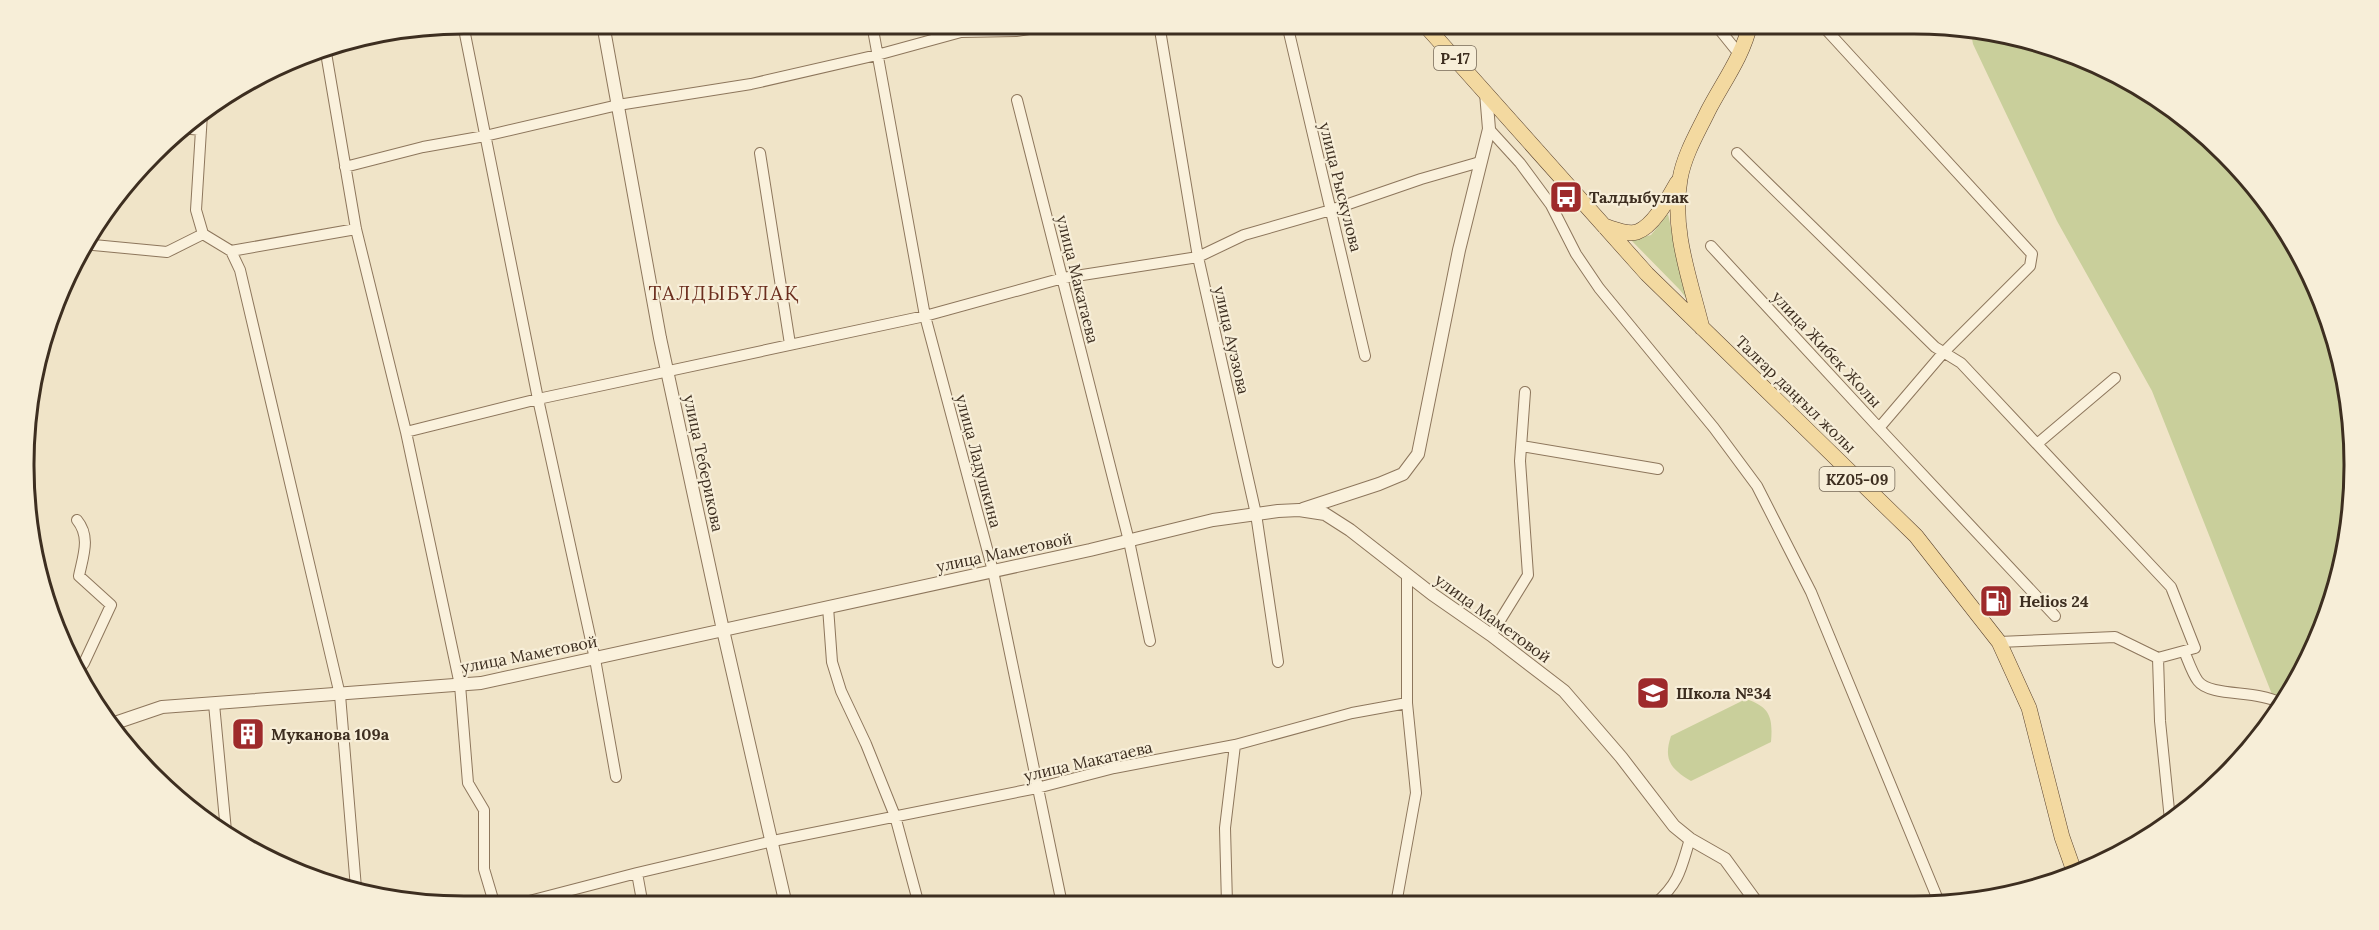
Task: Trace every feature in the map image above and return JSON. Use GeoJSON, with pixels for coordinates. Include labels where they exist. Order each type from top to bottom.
{"type":"FeatureCollection","features":[{"type":"Feature","properties":{"kind":"main road","name":"Талғар даңғыл жолы"},"geometry":{"type":"LineString","coordinates":[[1433,34],[1647,274],[1916,536],[1999,642],[2029,708],[2062,837],[2072,866]]}},
{"type":"Feature","properties":{"kind":"main road"},"geometry":{"type":"LineString","coordinates":[[1604,226],[1623,232],[1638,232],[1654,218],[1680,177],[1708,111],[1740,55],[1747,34]]}},
{"type":"Feature","properties":{"kind":"main road"},"geometry":{"type":"LineString","coordinates":[[1680,177],[1677,210],[1680,241],[1702,328]]}},
{"type":"Feature","properties":{"kind":"street"},"geometry":{"type":"LineString","coordinates":[[465,34],[538,399],[595,659],[616,777]]}},
{"type":"Feature","properties":{"kind":"street","name":"улица Теберикова"},"geometry":{"type":"LineString","coordinates":[[605,34],[667,370],[723,630],[784,896]]}},
{"type":"Feature","properties":{"kind":"street","name":"улица Ладушкина"},"geometry":{"type":"LineString","coordinates":[[874,34],[925,316],[993,571],[1036,788],[1060,896]]}},
{"type":"Feature","properties":{"kind":"street"},"geometry":{"type":"LineString","coordinates":[[345,167],[423,147],[484,136],[618,105],[751,84],[877,56],[957,34]]}},
{"type":"Feature","properties":{"kind":"street","name":"улица Ауэзова"},"geometry":{"type":"LineString","coordinates":[[1161,34],[1198,257],[1256,514],[1278,662]]}},
{"type":"Feature","properties":{"kind":"street","name":"улица Рыскулова"},"geometry":{"type":"LineString","coordinates":[[1289,34],[1365,356]]}},
{"type":"Feature","properties":{"kind":"street"},"geometry":{"type":"LineString","coordinates":[[1723,34],[1740,55]]}},
{"type":"Feature","properties":{"kind":"street","name":"улица Жибек Жолы"},"geometry":{"type":"LineString","coordinates":[[1711,246],[1879,428],[1942,353],[2030,266],[2032,254],[1830,34]]}},
{"type":"Feature","properties":{"kind":"street"},"geometry":{"type":"LineString","coordinates":[[327,57],[356,229],[405,432],[460,685],[468,783],[484,810],[484,869],[492,896]]}},
{"type":"Feature","properties":{"kind":"street"},"geometry":{"type":"LineString","coordinates":[[1299,510],[1403,474],[1418,454],[1459,250],[1488,129],[1486,93]]}},
{"type":"Feature","properties":{"kind":"street","name":"улица Макатаева"},"geometry":{"type":"LineString","coordinates":[[1017,100],[1129,541],[1150,641]]}},
{"type":"Feature","properties":{"kind":"street"},"geometry":{"type":"LineString","coordinates":[[201,124],[196,210],[202,234],[231,251],[240,270],[340,695],[355,881]]}},
{"type":"Feature","properties":{"kind":"street"},"geometry":{"type":"LineString","coordinates":[[195,129],[201,130]]}},
{"type":"Feature","properties":{"kind":"street"},"geometry":{"type":"LineString","coordinates":[[1488,129],[1520,163],[1551,205],[1576,254],[1599,288],[1714,428],[1757,486],[1811,592],[1937,895]]}},
{"type":"Feature","properties":{"kind":"street"},"geometry":{"type":"LineString","coordinates":[[760,153],[790,344]]}},
{"type":"Feature","properties":{"kind":"street"},"geometry":{"type":"LineString","coordinates":[[1737,153],[1942,353],[1961,363],[2171,587],[2195,648],[2158,658],[2115,637],[1999,642]]}},
{"type":"Feature","properties":{"kind":"street"},"geometry":{"type":"LineString","coordinates":[[405,432],[667,370],[925,316],[1063,278],[1198,257],[1244,235],[1331,210],[1421,179],[1480,162]]}},
{"type":"Feature","properties":{"kind":"street"},"geometry":{"type":"LineString","coordinates":[[231,251],[356,229]]}},
{"type":"Feature","properties":{"kind":"street"},"geometry":{"type":"LineString","coordinates":[[95,245],[166,252],[202,234]]}},
{"type":"Feature","properties":{"kind":"street"},"geometry":{"type":"LineString","coordinates":[[2037,444],[2115,378]]}},
{"type":"Feature","properties":{"kind":"street"},"geometry":{"type":"LineString","coordinates":[[1491,635],[1528,575],[1522,504],[1525,392]]}},
{"type":"Feature","properties":{"kind":"street"},"geometry":{"type":"LineString","coordinates":[[1879,428],[2055,616]]}},
{"type":"Feature","properties":{"kind":"street"},"geometry":{"type":"LineString","coordinates":[[1522,447],[1658,469]]}},
{"type":"Feature","properties":{"kind":"street","name":"улица Маметовой"},"geometry":{"type":"LineString","coordinates":[[119,722],[162,707],[481,683],[1129,541],[1214,520],[1299,510],[1325,514],[1350,530],[1564,691],[1621,757],[1674,826],[1690,839],[1725,859],[1752,896]]}},
{"type":"Feature","properties":{"kind":"street"},"geometry":{"type":"LineString","coordinates":[[77,520],[84,529],[86,545],[79,576],[111,604],[84,664]]}},
{"type":"Feature","properties":{"kind":"street"},"geometry":{"type":"LineString","coordinates":[[1397,896],[1416,793],[1407,702],[1407,574]]}},
{"type":"Feature","properties":{"kind":"street"},"geometry":{"type":"LineString","coordinates":[[828,607],[832,662],[841,691],[866,744],[895,816],[917,896]]}},
{"type":"Feature","properties":{"kind":"street"},"geometry":{"type":"LineString","coordinates":[[2184,651],[2198,682],[2214,691],[2267,696],[2274,700]]}},
{"type":"Feature","properties":{"kind":"street"},"geometry":{"type":"LineString","coordinates":[[2158,658],[2160,721],[2169,812]]}},
{"type":"Feature","properties":{"kind":"street","name":"улица Макатаева"},"geometry":{"type":"LineString","coordinates":[[548,896],[773,841],[1036,788],[1114,768],[1235,745],[1352,713],[1407,702]]}},
{"type":"Feature","properties":{"kind":"street"},"geometry":{"type":"LineString","coordinates":[[214,704],[225,822]]}},
{"type":"Feature","properties":{"kind":"street"},"geometry":{"type":"LineString","coordinates":[[1227,896],[1225,828],[1235,745]]}},
{"type":"Feature","properties":{"kind":"street"},"geometry":{"type":"LineString","coordinates":[[1664,896],[1679,877],[1690,839]]}},
{"type":"Feature","properties":{"kind":"street"},"geometry":{"type":"LineString","coordinates":[[637,873],[641,896]]}},
{"type":"Feature","properties":{"kind":"green space"},"geometry":{"type":"Polygon","coordinates":[[[1972,38],[1998,43],[2052,57],[2079,67],[2129,92],[2176,123],[2198,141],[2238,181],[2256,203],[2287,250],[2312,300],[2330,354],[2341,409],[2344,437],[2344,493],[2336,549],[2322,603],[2300,655],[2274,700],[2152,391],[2057,221],[1972,38]]]}},
{"type":"Feature","properties":{"kind":"green space"},"geometry":{"type":"Polygon","coordinates":[[[1668,214],[1683,285],[1692,306],[1680,290],[1631,240],[1651,235],[1668,214]]]}},
{"type":"Feature","properties":{"kind":"green space"},"geometry":{"type":"Polygon","coordinates":[[[1746,699],[1760,706],[1768,714],[1771,742],[1691,781],[1678,772],[1670,763],[1669,758],[1671,736],[1746,699]]]}},
{"type":"Feature","properties":{"kind":"place","name":"Талдыбулак"},"geometry":{"type":"Point","coordinates":[1566,197]}},
{"type":"Feature","properties":{"kind":"place","name":"Helios 24"},"geometry":{"type":"Point","coordinates":[1996,601]}},
{"type":"Feature","properties":{"kind":"place","name":"Школа №34"},"geometry":{"type":"Point","coordinates":[1653,693]}},
{"type":"Feature","properties":{"kind":"place","name":"Муканова 109а"},"geometry":{"type":"Point","coordinates":[248,734]}},
{"type":"Feature","properties":{"kind":"district","name":"ТАЛДЫБҰЛАҚ"},"geometry":{"type":"Point","coordinates":[724,292]}}]}
